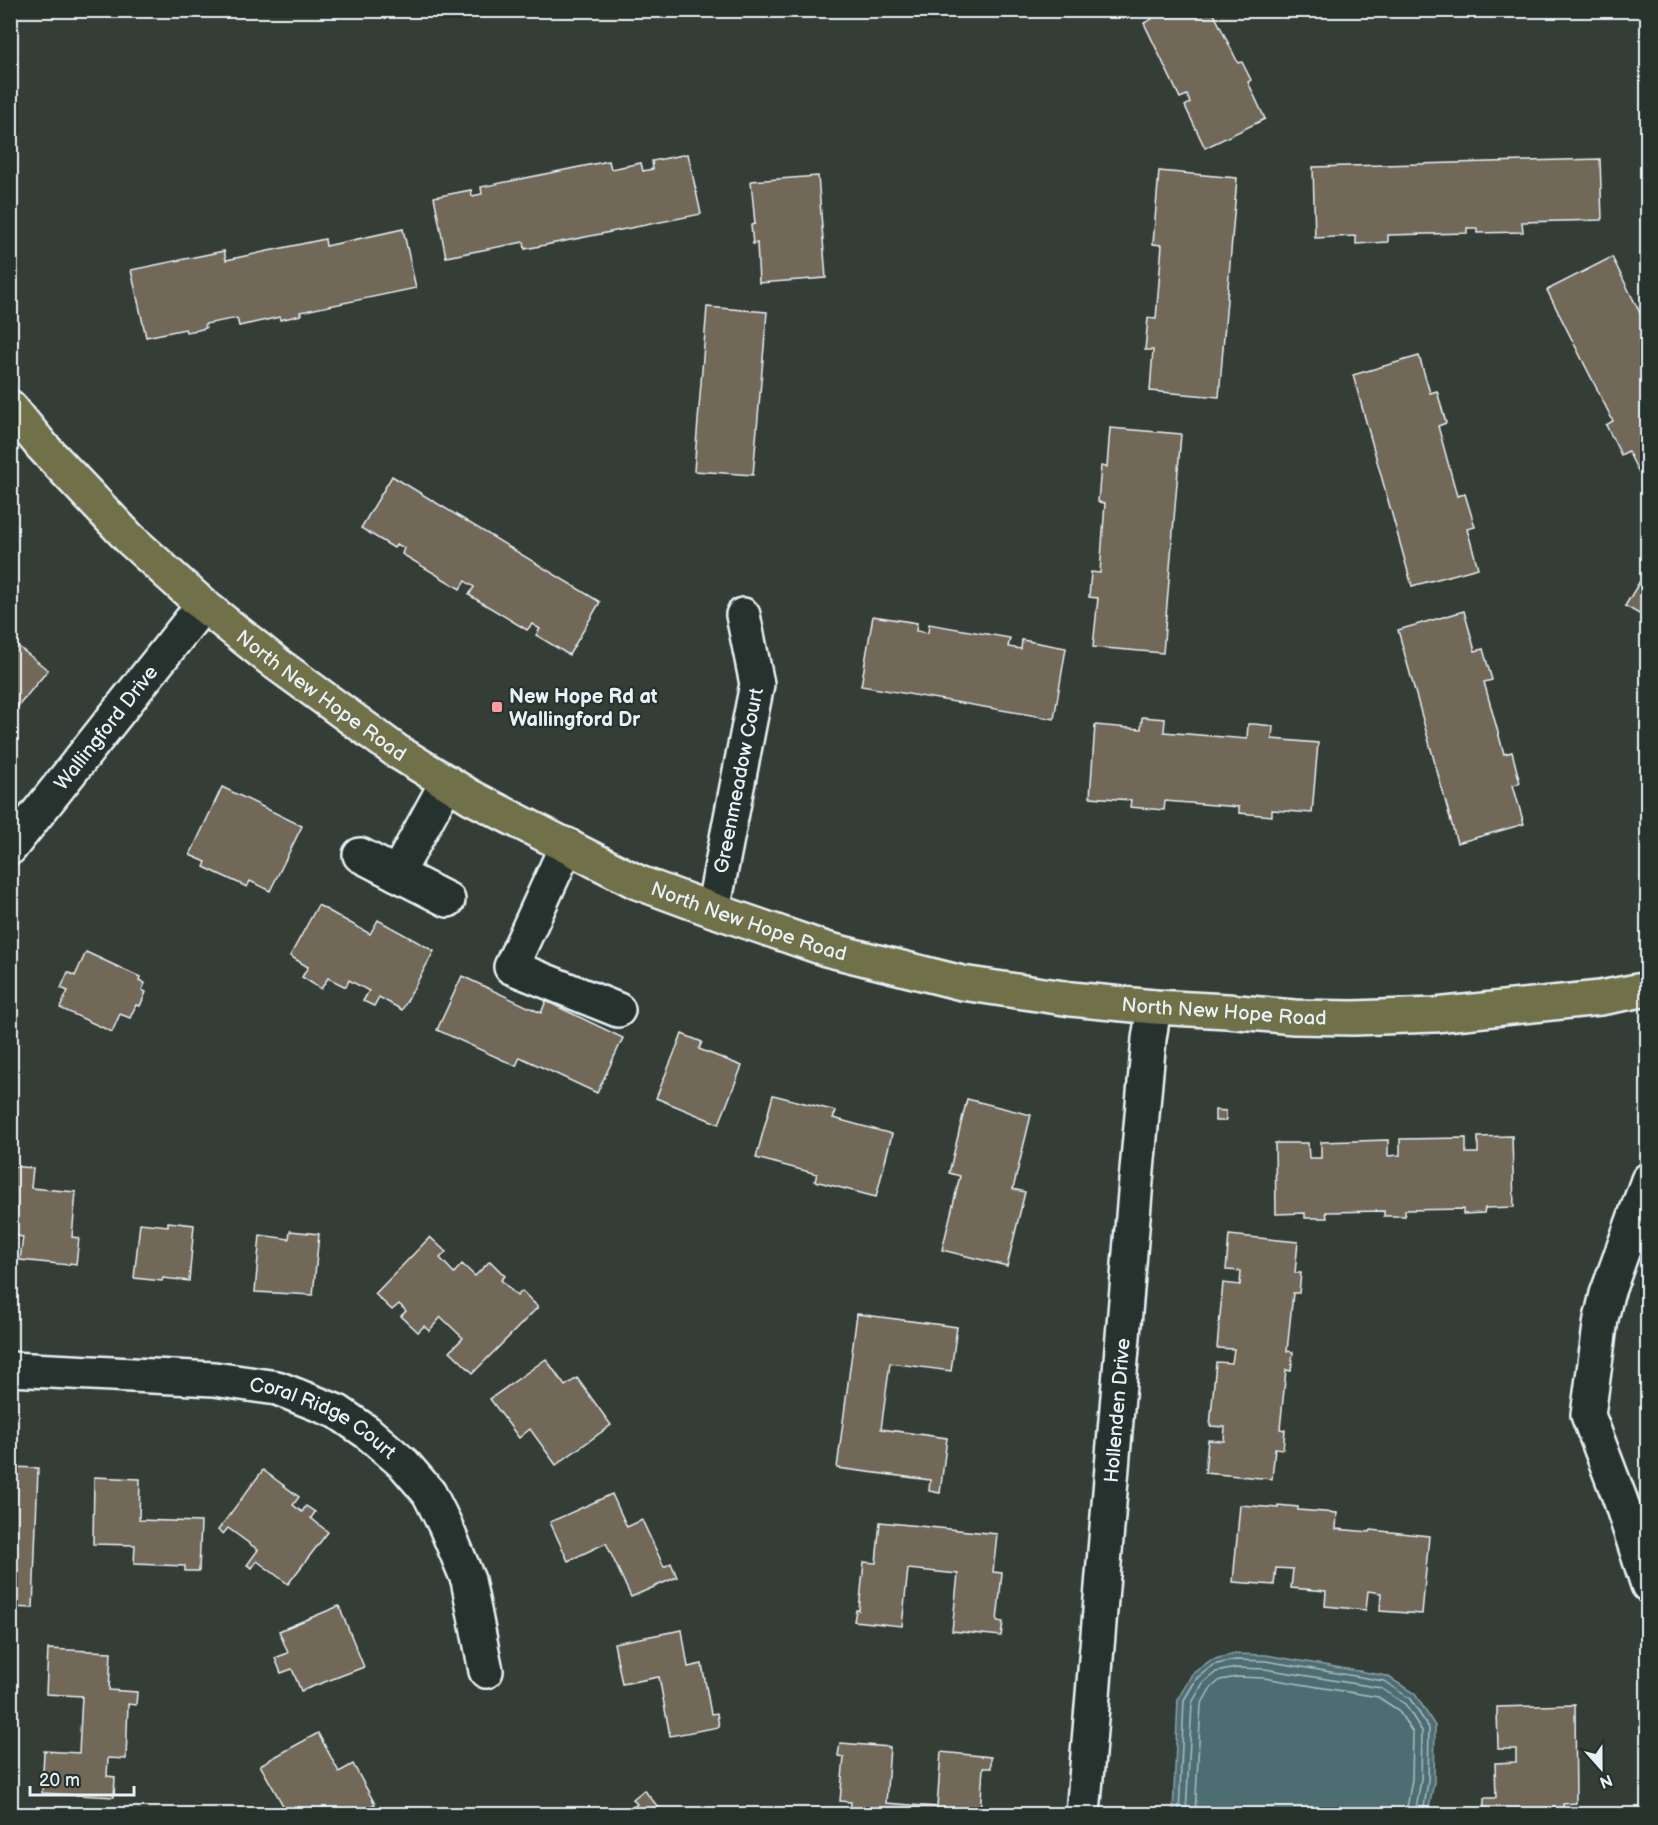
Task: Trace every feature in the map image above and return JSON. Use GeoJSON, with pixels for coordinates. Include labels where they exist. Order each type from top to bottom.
{"type":"FeatureCollection","features":[{"type":"Feature","properties":{"kind":"main road","name":"North New Hope Road"},"geometry":{"type":"LineString","coordinates":[[10,407],[42,446],[130,539],[202,605],[345,715],[398,752],[471,797],[637,882],[713,910],[826,949],[962,983],[1071,999],[1154,1007],[1294,1017],[1435,1016],[1600,998],[1647,989]]}},
{"type":"Feature","properties":{"kind":"street","name":"Wallingford Drive"},"geometry":{"type":"LineString","coordinates":[[10,848],[202,605]]}},
{"type":"Feature","properties":{"kind":"street","name":"Greenmeadow Court"},"geometry":{"type":"LineString","coordinates":[[713,910],[757,684],[743,615]]}},
{"type":"Feature","properties":{"kind":"street"},"geometry":{"type":"LineString","coordinates":[[397,874],[447,782]]}},
{"type":"Feature","properties":{"kind":"street"},"geometry":{"type":"LineString","coordinates":[[567,845],[511,967],[618,1011]]}},
{"type":"Feature","properties":{"kind":"street"},"geometry":{"type":"LineString","coordinates":[[360,855],[448,900]]}},
{"type":"Feature","properties":{"kind":"street","name":"Hollenden Drive"},"geometry":{"type":"LineString","coordinates":[[1083,1815],[1135,1193],[1154,1007]]}},
{"type":"Feature","properties":{"kind":"street"},"geometry":{"type":"LineString","coordinates":[[1647,1180],[1607,1294],[1601,1318],[1588,1415],[1620,1499],[1647,1585]]}},
{"type":"Feature","properties":{"kind":"street","name":"Coral Ridge Court"},"geometry":{"type":"LineString","coordinates":[[10,1369],[214,1379],[277,1388],[338,1412],[367,1432],[404,1464],[429,1493],[468,1580],[486,1671]]}},
{"type":"Feature","properties":{"kind":"shaded area"},"geometry":{"type":"Polygon","coordinates":[[[1636,11],[1647,11],[1647,35],[1636,11]]]}},
{"type":"Feature","properties":{"kind":"water"},"geometry":{"type":"Polygon","coordinates":[[[1234,1654],[1266,1655],[1387,1676],[1415,1694],[1435,1726],[1434,1782],[1428,1814],[1173,1814],[1178,1699],[1192,1674],[1211,1660],[1234,1654]]]}},
{"type":"Feature","properties":{"kind":"building"},"geometry":{"type":"Polygon","coordinates":[[[1148,10],[1212,10],[1238,63],[1242,62],[1251,80],[1248,82],[1265,119],[1205,148],[1185,106],[1190,103],[1187,95],[1180,98],[1144,23],[1152,19],[1148,10]]]}},
{"type":"Feature","properties":{"kind":"building"},"geometry":{"type":"Polygon","coordinates":[[[688,154],[701,214],[525,249],[524,242],[446,257],[434,197],[471,190],[472,196],[482,194],[481,187],[609,161],[611,169],[641,163],[643,171],[653,169],[652,161],[688,154]]]}},
{"type":"Feature","properties":{"kind":"building"},"geometry":{"type":"Polygon","coordinates":[[[1600,159],[1602,220],[1522,222],[1523,232],[1477,233],[1477,228],[1467,228],[1467,233],[1388,235],[1388,242],[1356,244],[1356,236],[1315,238],[1313,167],[1600,159]]]}},
{"type":"Feature","properties":{"kind":"building"},"geometry":{"type":"Polygon","coordinates":[[[1159,171],[1237,178],[1219,397],[1150,391],[1153,350],[1145,350],[1148,318],[1156,319],[1162,245],[1153,244],[1159,171]]]}},
{"type":"Feature","properties":{"kind":"building"},"geometry":{"type":"Polygon","coordinates":[[[818,176],[826,278],[759,283],[757,243],[753,244],[751,225],[755,224],[751,181],[818,176]]]}},
{"type":"Feature","properties":{"kind":"building"},"geometry":{"type":"Polygon","coordinates":[[[403,229],[416,288],[300,312],[301,315],[280,320],[280,317],[239,326],[237,318],[205,324],[206,328],[198,330],[186,332],[185,329],[146,337],[131,270],[224,251],[226,260],[325,239],[326,246],[403,229]]]}},
{"type":"Feature","properties":{"kind":"building"},"geometry":{"type":"Polygon","coordinates":[[[1612,257],[1648,329],[1648,486],[1646,487],[1628,451],[1621,455],[1606,425],[1613,421],[1547,290],[1612,257]]]}},
{"type":"Feature","properties":{"kind":"building"},"geometry":{"type":"Polygon","coordinates":[[[707,307],[767,312],[753,475],[694,471],[707,307]]]}},
{"type":"Feature","properties":{"kind":"building"},"geometry":{"type":"Polygon","coordinates":[[[1419,356],[1430,393],[1437,391],[1446,423],[1438,426],[1457,496],[1465,494],[1475,527],[1467,529],[1478,568],[1412,586],[1353,375],[1419,356]]]}},
{"type":"Feature","properties":{"kind":"building"},"geometry":{"type":"Polygon","coordinates":[[[1110,428],[1181,434],[1163,653],[1093,647],[1098,598],[1089,597],[1091,572],[1100,573],[1105,503],[1098,502],[1101,466],[1107,467],[1110,428]]]}},
{"type":"Feature","properties":{"kind":"building"},"geometry":{"type":"Polygon","coordinates":[[[392,476],[600,602],[569,655],[536,635],[540,629],[532,624],[527,630],[469,595],[474,587],[465,581],[460,589],[402,554],[404,548],[397,544],[394,548],[361,528],[392,476]]]}},
{"type":"Feature","properties":{"kind":"building"},"geometry":{"type":"Polygon","coordinates":[[[1643,576],[1648,579],[1648,619],[1625,606],[1643,576]]]}},
{"type":"Feature","properties":{"kind":"building"},"geometry":{"type":"Polygon","coordinates":[[[1464,611],[1475,651],[1483,649],[1492,680],[1484,682],[1504,754],[1512,752],[1520,783],[1513,785],[1524,824],[1457,843],[1398,630],[1464,611]]]}},
{"type":"Feature","properties":{"kind":"building"},"geometry":{"type":"Polygon","coordinates":[[[873,616],[917,623],[916,631],[928,633],[929,624],[1010,638],[1008,647],[1021,649],[1022,640],[1066,648],[1054,719],[861,686],[873,616]]]}},
{"type":"Feature","properties":{"kind":"building"},"geometry":{"type":"Polygon","coordinates":[[[10,640],[48,670],[10,716],[10,640]]]}},
{"type":"Feature","properties":{"kind":"building"},"geometry":{"type":"Polygon","coordinates":[[[1142,717],[1165,719],[1164,732],[1247,739],[1248,724],[1254,724],[1273,726],[1272,739],[1318,743],[1312,813],[1272,810],[1272,816],[1239,813],[1239,807],[1165,801],[1164,810],[1130,807],[1131,800],[1090,797],[1095,725],[1141,729],[1142,717]]]}},
{"type":"Feature","properties":{"kind":"building"},"geometry":{"type":"Polygon","coordinates":[[[222,787],[302,826],[270,891],[250,881],[247,887],[204,867],[206,862],[190,855],[222,787]]]}},
{"type":"Feature","properties":{"kind":"building"},"geometry":{"type":"Polygon","coordinates":[[[318,905],[370,934],[378,920],[434,951],[402,1010],[379,997],[374,1006],[363,1001],[369,991],[349,980],[346,987],[328,978],[321,989],[302,977],[308,967],[290,956],[318,905]]]}},
{"type":"Feature","properties":{"kind":"building"},"geometry":{"type":"Polygon","coordinates":[[[86,952],[140,977],[139,980],[145,983],[142,990],[146,992],[140,1006],[136,1005],[130,1018],[120,1014],[112,1032],[60,1008],[68,991],[61,988],[68,972],[75,976],[86,952]]]}},
{"type":"Feature","properties":{"kind":"building"},"geometry":{"type":"Polygon","coordinates":[[[462,976],[541,1013],[546,1001],[623,1038],[597,1093],[520,1057],[516,1066],[437,1030],[462,976]]]}},
{"type":"Feature","properties":{"kind":"building"},"geometry":{"type":"Polygon","coordinates":[[[682,1034],[702,1042],[699,1049],[742,1066],[719,1124],[656,1098],[682,1034]]]}},
{"type":"Feature","properties":{"kind":"building"},"geometry":{"type":"Polygon","coordinates":[[[773,1095],[836,1111],[833,1118],[892,1134],[876,1197],[815,1181],[817,1174],[756,1158],[773,1095]]]}},
{"type":"Feature","properties":{"kind":"building"},"geometry":{"type":"Polygon","coordinates":[[[967,1099],[1031,1115],[1013,1189],[1025,1192],[1007,1266],[942,1250],[960,1176],[949,1173],[967,1099]]]}},
{"type":"Feature","properties":{"kind":"building"},"geometry":{"type":"Polygon","coordinates":[[[1215,1110],[1226,1111],[1226,1121],[1215,1121],[1215,1110]]]}},
{"type":"Feature","properties":{"kind":"building"},"geometry":{"type":"Polygon","coordinates":[[[1512,1136],[1514,1207],[1485,1208],[1484,1213],[1463,1214],[1463,1209],[1405,1210],[1405,1216],[1384,1216],[1384,1211],[1326,1212],[1327,1218],[1305,1218],[1305,1213],[1276,1214],[1275,1143],[1308,1143],[1309,1158],[1321,1158],[1321,1142],[1388,1140],[1388,1156],[1400,1155],[1400,1139],[1466,1138],[1466,1153],[1478,1153],[1478,1137],[1512,1136]]]}},
{"type":"Feature","properties":{"kind":"building"},"geometry":{"type":"Polygon","coordinates":[[[10,1166],[33,1168],[31,1188],[76,1192],[72,1237],[79,1238],[76,1264],[20,1260],[23,1237],[10,1235],[10,1166]]]}},
{"type":"Feature","properties":{"kind":"building"},"geometry":{"type":"Polygon","coordinates":[[[168,1222],[194,1225],[189,1281],[134,1278],[140,1223],[168,1226],[168,1222]]]}},
{"type":"Feature","properties":{"kind":"building"},"geometry":{"type":"Polygon","coordinates":[[[290,1231],[319,1234],[313,1295],[255,1292],[260,1235],[289,1239],[290,1231]]]}},
{"type":"Feature","properties":{"kind":"building"},"geometry":{"type":"Polygon","coordinates":[[[1229,1235],[1298,1242],[1295,1273],[1301,1273],[1299,1293],[1293,1293],[1287,1351],[1293,1352],[1291,1371],[1286,1370],[1280,1429],[1285,1430],[1283,1449],[1275,1448],[1272,1479],[1205,1473],[1208,1440],[1224,1441],[1225,1427],[1210,1426],[1216,1362],[1232,1363],[1234,1349],[1217,1348],[1223,1283],[1240,1285],[1241,1271],[1226,1270],[1229,1235]]]}},
{"type":"Feature","properties":{"kind":"building"},"geometry":{"type":"Polygon","coordinates":[[[430,1237],[446,1252],[440,1258],[454,1273],[462,1264],[475,1276],[490,1261],[505,1276],[501,1280],[517,1296],[522,1291],[538,1307],[473,1373],[450,1351],[463,1338],[441,1317],[429,1331],[424,1326],[418,1332],[401,1316],[406,1311],[399,1304],[392,1310],[375,1294],[430,1237]]]}},
{"type":"Feature","properties":{"kind":"building"},"geometry":{"type":"Polygon","coordinates":[[[857,1314],[957,1327],[951,1371],[890,1363],[881,1429],[947,1438],[940,1493],[929,1491],[930,1480],[837,1468],[857,1314]]]}},
{"type":"Feature","properties":{"kind":"building"},"geometry":{"type":"Polygon","coordinates":[[[546,1359],[565,1386],[577,1378],[611,1425],[556,1465],[530,1429],[519,1438],[490,1399],[546,1359]]]}},
{"type":"Feature","properties":{"kind":"building"},"geometry":{"type":"Polygon","coordinates":[[[10,1467],[38,1468],[33,1608],[10,1607],[10,1467]]]}},
{"type":"Feature","properties":{"kind":"building"},"geometry":{"type":"Polygon","coordinates":[[[263,1470],[299,1497],[293,1505],[302,1512],[306,1506],[315,1512],[311,1518],[328,1532],[288,1584],[257,1561],[252,1568],[247,1565],[258,1550],[228,1528],[223,1534],[218,1530],[263,1470]]]}},
{"type":"Feature","properties":{"kind":"building"},"geometry":{"type":"Polygon","coordinates":[[[94,1477],[140,1479],[139,1520],[201,1522],[199,1571],[185,1571],[185,1566],[134,1564],[135,1545],[93,1544],[94,1477]]]}},
{"type":"Feature","properties":{"kind":"building"},"geometry":{"type":"Polygon","coordinates":[[[612,1494],[627,1527],[642,1520],[664,1567],[671,1563],[677,1577],[631,1597],[606,1543],[568,1561],[550,1522],[612,1494]]]}},
{"type":"Feature","properties":{"kind":"building"},"geometry":{"type":"Polygon","coordinates":[[[1240,1505],[1278,1508],[1278,1505],[1298,1507],[1298,1510],[1337,1513],[1336,1529],[1429,1536],[1422,1614],[1380,1611],[1381,1593],[1368,1591],[1366,1610],[1325,1606],[1326,1591],[1291,1588],[1293,1569],[1276,1568],[1274,1585],[1233,1582],[1240,1505]]]}},
{"type":"Feature","properties":{"kind":"building"},"geometry":{"type":"Polygon","coordinates":[[[880,1522],[997,1534],[993,1572],[1002,1573],[997,1621],[1003,1622],[1001,1636],[952,1631],[958,1574],[908,1569],[902,1626],[854,1621],[856,1610],[859,1610],[864,1562],[876,1563],[880,1522]]]}},
{"type":"Feature","properties":{"kind":"building"},"geometry":{"type":"Polygon","coordinates":[[[339,1606],[364,1667],[301,1691],[292,1669],[281,1673],[275,1658],[288,1653],[279,1631],[339,1606]]]}},
{"type":"Feature","properties":{"kind":"building"},"geometry":{"type":"Polygon","coordinates":[[[682,1630],[688,1667],[702,1664],[711,1714],[717,1713],[719,1727],[670,1736],[659,1677],[622,1684],[614,1643],[682,1630]]]}},
{"type":"Feature","properties":{"kind":"building"},"geometry":{"type":"Polygon","coordinates":[[[48,1649],[111,1652],[109,1690],[137,1692],[136,1705],[128,1704],[126,1759],[108,1758],[107,1776],[115,1777],[114,1797],[42,1793],[44,1751],[79,1753],[82,1696],[46,1694],[48,1649]]]}},
{"type":"Feature","properties":{"kind":"building"},"geometry":{"type":"Polygon","coordinates":[[[1575,1705],[1576,1803],[1563,1804],[1563,1814],[1484,1814],[1484,1798],[1496,1798],[1495,1763],[1516,1762],[1516,1749],[1498,1749],[1497,1707],[1575,1705]]]}},
{"type":"Feature","properties":{"kind":"building"},"geometry":{"type":"Polygon","coordinates":[[[318,1733],[339,1772],[353,1764],[375,1804],[356,1814],[304,1814],[301,1809],[288,1814],[260,1765],[318,1733]]]}},
{"type":"Feature","properties":{"kind":"building"},"geometry":{"type":"Polygon","coordinates":[[[840,1743],[890,1747],[886,1803],[937,1807],[941,1752],[991,1757],[991,1768],[983,1768],[980,1814],[850,1814],[851,1802],[840,1801],[844,1757],[838,1756],[840,1743]]]}},
{"type":"Feature","properties":{"kind":"building"},"geometry":{"type":"Polygon","coordinates":[[[644,1790],[664,1814],[624,1814],[637,1804],[633,1799],[644,1790]]]}},
{"type":"Feature","properties":{"kind":"place","name":"New Hope Rd at Wallingford Dr"},"geometry":{"type":"Point","coordinates":[497,707]}}]}
